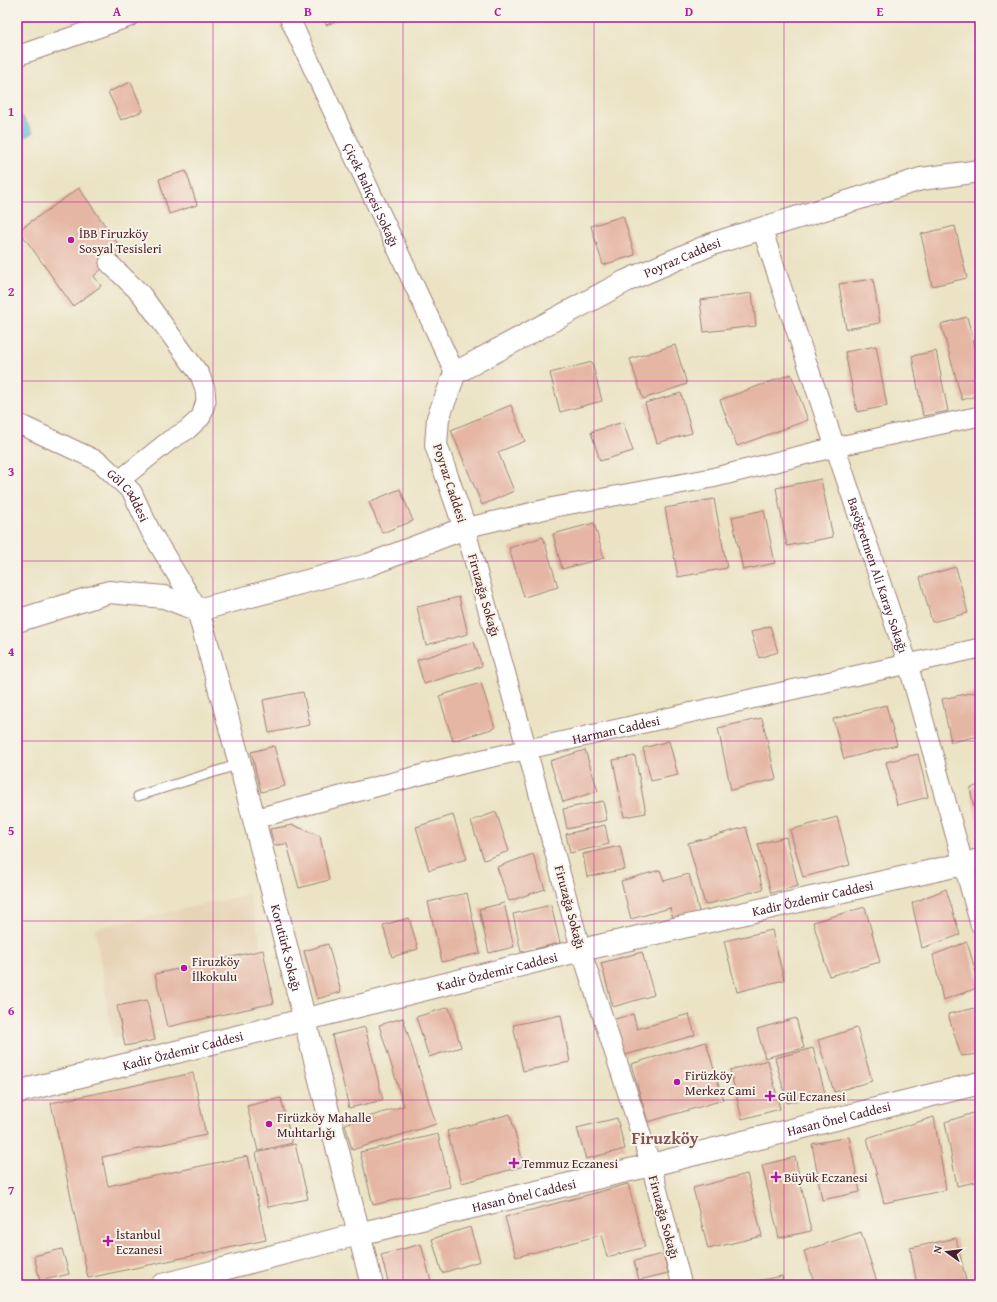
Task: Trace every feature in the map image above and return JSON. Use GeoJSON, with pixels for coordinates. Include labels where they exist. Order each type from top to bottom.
{"type":"FeatureCollection","features":[{"type":"Feature","properties":{"kind":"street"},"geometry":{"type":"LineString","coordinates":[[17,56],[129,17]]}},
{"type":"Feature","properties":{"kind":"street","name":"Çiçek Bahçesi Sokağı"},"geometry":{"type":"LineString","coordinates":[[289,17],[455,372]]}},
{"type":"Feature","properties":{"kind":"street","name":"Poyraz Caddesi"},"geometry":{"type":"LineString","coordinates":[[198,610],[368,566],[465,528],[436,445],[438,418],[455,372],[626,281],[712,244],[921,179],[980,171]]}},
{"type":"Feature","properties":{"kind":"street","name":"Başöğretmen Ali Karay Sokağı"},"geometry":{"type":"LineString","coordinates":[[762,229],[908,664],[972,862],[980,924]]}},
{"type":"Feature","properties":{"kind":"street"},"geometry":{"type":"LineString","coordinates":[[109,263],[141,294],[200,375],[205,389],[206,401],[201,417],[187,430],[170,440],[120,480]]}},
{"type":"Feature","properties":{"kind":"street"},"geometry":{"type":"LineString","coordinates":[[465,528],[555,507],[712,478],[835,447],[980,416]]}},
{"type":"Feature","properties":{"kind":"street","name":"Göl Caddesi"},"geometry":{"type":"LineString","coordinates":[[17,423],[100,462],[132,492],[151,532],[198,610]]}},
{"type":"Feature","properties":{"kind":"street","name":"Firuzağa Sokağı"},"geometry":{"type":"LineString","coordinates":[[465,528],[581,950],[651,1166],[682,1285]]}},
{"type":"Feature","properties":{"kind":"street"},"geometry":{"type":"LineString","coordinates":[[17,621],[109,592],[164,597],[198,610]]}},
{"type":"Feature","properties":{"kind":"street","name":"Korutürk Sokağı"},"geometry":{"type":"LineString","coordinates":[[198,610],[240,764],[372,1285]]}},
{"type":"Feature","properties":{"kind":"street","name":"Harman Caddesi"},"geometry":{"type":"LineString","coordinates":[[254,819],[462,764],[980,648]]}},
{"type":"Feature","properties":{"kind":"street","name":"Kadir Özdemir Caddesi"},"geometry":{"type":"LineString","coordinates":[[17,1092],[581,950],[972,862]]}},
{"type":"Feature","properties":{"kind":"street","name":"Hasan Önel Caddesi"},"geometry":{"type":"LineString","coordinates":[[162,1285],[358,1234],[651,1166],[980,1083]]}},
{"type":"Feature","properties":{"kind":"lane"},"geometry":{"type":"LineString","coordinates":[[138,796],[240,764]]}},
{"type":"Feature","properties":{"kind":"shaded area","name":"Firuzköy İlkokulu"},"geometry":{"type":"Polygon","coordinates":[[[249,894],[275,1007],[113,1039],[95,929],[249,894]]]}},
{"type":"Feature","properties":{"kind":"water"},"geometry":{"type":"Polygon","coordinates":[[[17,109],[33,132],[17,143],[17,109]]]}},
{"type":"Feature","properties":{"kind":"building"},"geometry":{"type":"Polygon","coordinates":[[[323,17],[347,17],[326,25],[323,17]]]}},
{"type":"Feature","properties":{"kind":"building"},"geometry":{"type":"Polygon","coordinates":[[[131,82],[143,111],[121,120],[108,92],[131,82]]]}},
{"type":"Feature","properties":{"kind":"building"},"geometry":{"type":"Polygon","coordinates":[[[186,171],[197,205],[169,214],[159,179],[186,171]]]}},
{"type":"Feature","properties":{"kind":"building","name":"İBB Firuzköy Sosyal Tesisleri"},"geometry":{"type":"Polygon","coordinates":[[[79,188],[122,250],[94,276],[101,286],[73,306],[19,230],[79,188]]]}},
{"type":"Feature","properties":{"kind":"building"},"geometry":{"type":"Polygon","coordinates":[[[623,216],[635,255],[603,265],[591,226],[623,216]]]}},
{"type":"Feature","properties":{"kind":"building"},"geometry":{"type":"Polygon","coordinates":[[[955,226],[967,278],[932,286],[921,234],[955,226]]]}},
{"type":"Feature","properties":{"kind":"building"},"geometry":{"type":"Polygon","coordinates":[[[873,279],[880,323],[846,329],[839,284],[873,279]]]}},
{"type":"Feature","properties":{"kind":"building"},"geometry":{"type":"Polygon","coordinates":[[[752,293],[756,326],[704,332],[700,300],[752,293]]]}},
{"type":"Feature","properties":{"kind":"building"},"geometry":{"type":"Polygon","coordinates":[[[967,317],[980,366],[980,395],[962,400],[941,324],[967,317]]]}},
{"type":"Feature","properties":{"kind":"building"},"geometry":{"type":"Polygon","coordinates":[[[675,345],[687,384],[643,399],[630,359],[675,345]]]}},
{"type":"Feature","properties":{"kind":"building"},"geometry":{"type":"Polygon","coordinates":[[[876,346],[887,406],[857,412],[845,352],[876,346]]]}},
{"type":"Feature","properties":{"kind":"building"},"geometry":{"type":"Polygon","coordinates":[[[936,351],[948,411],[923,416],[912,356],[936,351]]]}},
{"type":"Feature","properties":{"kind":"building"},"geometry":{"type":"Polygon","coordinates":[[[592,362],[602,401],[560,412],[550,373],[592,362]]]}},
{"type":"Feature","properties":{"kind":"building"},"geometry":{"type":"Polygon","coordinates":[[[791,374],[808,420],[737,446],[720,400],[791,374]]]}},
{"type":"Feature","properties":{"kind":"building"},"geometry":{"type":"Polygon","coordinates":[[[681,393],[692,433],[657,443],[645,403],[681,393]]]}},
{"type":"Feature","properties":{"kind":"building"},"geometry":{"type":"Polygon","coordinates":[[[511,405],[525,441],[498,452],[514,491],[482,505],[451,430],[511,405]]]}},
{"type":"Feature","properties":{"kind":"building"},"geometry":{"type":"Polygon","coordinates":[[[623,422],[633,451],[600,461],[591,432],[623,422]]]}},
{"type":"Feature","properties":{"kind":"building"},"geometry":{"type":"Polygon","coordinates":[[[821,479],[833,537],[787,546],[776,488],[821,479]]]}},
{"type":"Feature","properties":{"kind":"building"},"geometry":{"type":"Polygon","coordinates":[[[400,489],[413,521],[382,533],[369,502],[400,489]]]}},
{"type":"Feature","properties":{"kind":"building"},"geometry":{"type":"Polygon","coordinates":[[[714,499],[727,568],[678,577],[665,508],[714,499]]]}},
{"type":"Feature","properties":{"kind":"building"},"geometry":{"type":"Polygon","coordinates":[[[764,510],[775,563],[743,570],[732,517],[764,510]]]}},
{"type":"Feature","properties":{"kind":"building"},"geometry":{"type":"Polygon","coordinates":[[[594,523],[604,558],[562,569],[553,534],[594,523]]]}},
{"type":"Feature","properties":{"kind":"building"},"geometry":{"type":"Polygon","coordinates":[[[543,537],[558,587],[524,597],[509,548],[543,537]]]}},
{"type":"Feature","properties":{"kind":"building"},"geometry":{"type":"Polygon","coordinates":[[[956,567],[968,613],[932,622],[920,577],[956,567]]]}},
{"type":"Feature","properties":{"kind":"building"},"geometry":{"type":"Polygon","coordinates":[[[459,597],[468,634],[426,645],[417,607],[459,597]]]}},
{"type":"Feature","properties":{"kind":"building"},"geometry":{"type":"Polygon","coordinates":[[[770,626],[778,652],[759,658],[751,632],[770,626]]]}},
{"type":"Feature","properties":{"kind":"building"},"geometry":{"type":"Polygon","coordinates":[[[474,642],[482,666],[424,684],[417,660],[474,642]]]}},
{"type":"Feature","properties":{"kind":"building"},"geometry":{"type":"Polygon","coordinates":[[[481,683],[495,728],[453,741],[439,696],[481,683]]]}},
{"type":"Feature","properties":{"kind":"building"},"geometry":{"type":"Polygon","coordinates":[[[980,691],[980,736],[951,742],[942,699],[980,691]]]}},
{"type":"Feature","properties":{"kind":"building"},"geometry":{"type":"Polygon","coordinates":[[[303,692],[310,725],[269,733],[263,700],[303,692]]]}},
{"type":"Feature","properties":{"kind":"building"},"geometry":{"type":"Polygon","coordinates":[[[886,705],[897,745],[844,759],[833,719],[886,705]]]}},
{"type":"Feature","properties":{"kind":"building"},"geometry":{"type":"Polygon","coordinates":[[[762,718],[776,779],[731,790],[718,728],[762,718]]]}},
{"type":"Feature","properties":{"kind":"building"},"geometry":{"type":"Polygon","coordinates":[[[669,741],[678,775],[651,781],[643,748],[669,741]]]}},
{"type":"Feature","properties":{"kind":"building"},"geometry":{"type":"Polygon","coordinates":[[[274,746],[285,786],[261,792],[251,752],[274,746]]]}},
{"type":"Feature","properties":{"kind":"building"},"geometry":{"type":"Polygon","coordinates":[[[585,750],[598,791],[563,802],[550,761],[585,750]]]}},
{"type":"Feature","properties":{"kind":"building"},"geometry":{"type":"Polygon","coordinates":[[[918,754],[928,797],[897,805],[886,762],[918,754]]]}},
{"type":"Feature","properties":{"kind":"building"},"geometry":{"type":"Polygon","coordinates":[[[635,756],[646,813],[624,817],[613,760],[635,756]]]}},
{"type":"Feature","properties":{"kind":"building"},"geometry":{"type":"Polygon","coordinates":[[[980,785],[980,831],[979,831],[970,788],[980,785]]]}},
{"type":"Feature","properties":{"kind":"building"},"geometry":{"type":"Polygon","coordinates":[[[603,801],[607,820],[567,829],[563,809],[603,801]]]}},
{"type":"Feature","properties":{"kind":"building"},"geometry":{"type":"Polygon","coordinates":[[[496,812],[509,851],[484,860],[471,821],[496,812]]]}},
{"type":"Feature","properties":{"kind":"building"},"geometry":{"type":"Polygon","coordinates":[[[453,815],[467,859],[429,870],[416,827],[453,815]]]}},
{"type":"Feature","properties":{"kind":"building"},"geometry":{"type":"Polygon","coordinates":[[[837,817],[850,865],[803,877],[790,830],[837,817]]]}},
{"type":"Feature","properties":{"kind":"building"},"geometry":{"type":"Polygon","coordinates":[[[293,825],[320,836],[329,880],[299,888],[287,844],[274,845],[270,829],[293,825]]]}},
{"type":"Feature","properties":{"kind":"building"},"geometry":{"type":"Polygon","coordinates":[[[605,825],[609,844],[570,853],[566,834],[605,825]]]}},
{"type":"Feature","properties":{"kind":"building"},"geometry":{"type":"Polygon","coordinates":[[[746,827],[763,889],[705,905],[688,843],[746,827]]]}},
{"type":"Feature","properties":{"kind":"building"},"geometry":{"type":"Polygon","coordinates":[[[786,837],[798,886],[771,893],[758,844],[786,837]]]}},
{"type":"Feature","properties":{"kind":"building"},"geometry":{"type":"Polygon","coordinates":[[[620,846],[625,869],[587,877],[583,854],[620,846]]]}},
{"type":"Feature","properties":{"kind":"building"},"geometry":{"type":"Polygon","coordinates":[[[533,854],[545,889],[509,901],[497,867],[533,854]]]}},
{"type":"Feature","properties":{"kind":"building"},"geometry":{"type":"Polygon","coordinates":[[[660,870],[664,881],[689,874],[700,915],[674,922],[670,908],[631,919],[621,881],[660,870]]]}},
{"type":"Feature","properties":{"kind":"building"},"geometry":{"type":"Polygon","coordinates":[[[946,889],[960,935],[922,948],[912,903],[946,889]]]}},
{"type":"Feature","properties":{"kind":"building"},"geometry":{"type":"Polygon","coordinates":[[[467,893],[480,953],[442,962],[428,902],[467,893]]]}},
{"type":"Feature","properties":{"kind":"building"},"geometry":{"type":"Polygon","coordinates":[[[504,903],[514,947],[489,953],[479,909],[504,903]]]}},
{"type":"Feature","properties":{"kind":"building"},"geometry":{"type":"Polygon","coordinates":[[[551,905],[560,943],[521,952],[513,914],[551,905]]]}},
{"type":"Feature","properties":{"kind":"building"},"geometry":{"type":"Polygon","coordinates":[[[865,907],[880,962],[829,976],[813,922],[865,907]]]}},
{"type":"Feature","properties":{"kind":"building"},"geometry":{"type":"Polygon","coordinates":[[[409,918],[418,949],[392,957],[383,925],[409,918]]]}},
{"type":"Feature","properties":{"kind":"building"},"geometry":{"type":"Polygon","coordinates":[[[772,930],[784,980],[737,992],[724,941],[772,930]]]}},
{"type":"Feature","properties":{"kind":"building"},"geometry":{"type":"Polygon","coordinates":[[[967,942],[980,987],[943,1000],[933,955],[967,942]]]}},
{"type":"Feature","properties":{"kind":"building"},"geometry":{"type":"Polygon","coordinates":[[[328,944],[341,992],[317,999],[304,951],[328,944]]]}},
{"type":"Feature","properties":{"kind":"building"},"geometry":{"type":"Polygon","coordinates":[[[263,950],[274,1003],[167,1027],[155,974],[263,950]]]}},
{"type":"Feature","properties":{"kind":"building"},"geometry":{"type":"Polygon","coordinates":[[[642,952],[654,995],[613,1007],[601,963],[642,952]]]}},
{"type":"Feature","properties":{"kind":"building"},"geometry":{"type":"Polygon","coordinates":[[[147,1000],[155,1040],[125,1046],[117,1006],[147,1000]]]}},
{"type":"Feature","properties":{"kind":"building"},"geometry":{"type":"Polygon","coordinates":[[[449,1007],[461,1047],[429,1057],[416,1017],[449,1007]]]}},
{"type":"Feature","properties":{"kind":"building"},"geometry":{"type":"Polygon","coordinates":[[[980,1007],[980,1054],[961,1056],[948,1014],[980,1007]]]}},
{"type":"Feature","properties":{"kind":"building"},"geometry":{"type":"Polygon","coordinates":[[[633,1014],[637,1029],[689,1014],[695,1035],[622,1056],[612,1020],[633,1014]]]}},
{"type":"Feature","properties":{"kind":"building"},"geometry":{"type":"Polygon","coordinates":[[[561,1015],[570,1062],[523,1071],[513,1025],[561,1015]]]}},
{"type":"Feature","properties":{"kind":"building"},"geometry":{"type":"Polygon","coordinates":[[[403,1018],[436,1124],[352,1150],[345,1124],[404,1106],[379,1025],[403,1018]]]}},
{"type":"Feature","properties":{"kind":"building"},"geometry":{"type":"Polygon","coordinates":[[[796,1018],[804,1048],[765,1058],[757,1029],[796,1018]]]}},
{"type":"Feature","properties":{"kind":"building"},"geometry":{"type":"Polygon","coordinates":[[[365,1027],[383,1100],[349,1108],[332,1035],[365,1027]]]}},
{"type":"Feature","properties":{"kind":"building"},"geometry":{"type":"Polygon","coordinates":[[[857,1028],[872,1081],[834,1092],[818,1040],[857,1028]]]}},
{"type":"Feature","properties":{"kind":"building","name":"Firüzköy Merkez Cami"},"geometry":{"type":"Polygon","coordinates":[[[706,1042],[723,1100],[648,1122],[631,1064],[706,1042]]]}},
{"type":"Feature","properties":{"kind":"building"},"geometry":{"type":"Polygon","coordinates":[[[813,1048],[825,1093],[787,1103],[775,1058],[813,1048]]]}},
{"type":"Feature","properties":{"kind":"building"},"geometry":{"type":"Polygon","coordinates":[[[768,1060],[780,1109],[742,1119],[730,1070],[768,1060]]]}},
{"type":"Feature","properties":{"kind":"building"},"geometry":{"type":"Polygon","coordinates":[[[193,1073],[206,1135],[102,1157],[108,1186],[248,1156],[266,1240],[88,1278],[51,1103],[193,1073]]]}},
{"type":"Feature","properties":{"kind":"building","name":"Firüzköy Mahalle Muhtarlığı"},"geometry":{"type":"Polygon","coordinates":[[[281,1098],[292,1143],[258,1151],[247,1106],[281,1098]]]}},
{"type":"Feature","properties":{"kind":"building"},"geometry":{"type":"Polygon","coordinates":[[[980,1111],[980,1181],[957,1186],[945,1122],[980,1111]]]}},
{"type":"Feature","properties":{"kind":"building"},"geometry":{"type":"Polygon","coordinates":[[[510,1114],[524,1166],[462,1183],[447,1131],[510,1114]]]}},
{"type":"Feature","properties":{"kind":"building"},"geometry":{"type":"Polygon","coordinates":[[[934,1117],[946,1190],[884,1203],[867,1138],[934,1117]]]}},
{"type":"Feature","properties":{"kind":"building"},"geometry":{"type":"Polygon","coordinates":[[[617,1118],[625,1149],[586,1159],[577,1128],[617,1118]]]}},
{"type":"Feature","properties":{"kind":"building"},"geometry":{"type":"Polygon","coordinates":[[[438,1134],[450,1187],[373,1205],[360,1152],[438,1134]]]}},
{"type":"Feature","properties":{"kind":"building"},"geometry":{"type":"Polygon","coordinates":[[[849,1137],[860,1192],[822,1200],[812,1144],[849,1137]]]}},
{"type":"Feature","properties":{"kind":"building"},"geometry":{"type":"Polygon","coordinates":[[[295,1144],[308,1199],[268,1207],[256,1153],[295,1144]]]}},
{"type":"Feature","properties":{"kind":"building"},"geometry":{"type":"Polygon","coordinates":[[[795,1157],[811,1231],[779,1238],[762,1165],[795,1157]]]}},
{"type":"Feature","properties":{"kind":"building"},"geometry":{"type":"Polygon","coordinates":[[[747,1174],[762,1236],[708,1249],[693,1188],[747,1174]]]}},
{"type":"Feature","properties":{"kind":"building"},"geometry":{"type":"Polygon","coordinates":[[[628,1184],[645,1247],[607,1257],[601,1235],[516,1257],[505,1217],[628,1184]]]}},
{"type":"Feature","properties":{"kind":"building"},"geometry":{"type":"Polygon","coordinates":[[[470,1227],[480,1261],[442,1273],[432,1239],[470,1227]]]}},
{"type":"Feature","properties":{"kind":"building"},"geometry":{"type":"Polygon","coordinates":[[[861,1232],[878,1285],[815,1285],[804,1251],[861,1232]]]}},
{"type":"Feature","properties":{"kind":"building"},"geometry":{"type":"Polygon","coordinates":[[[956,1238],[967,1285],[917,1285],[910,1248],[956,1238]]]}},
{"type":"Feature","properties":{"kind":"building"},"geometry":{"type":"Polygon","coordinates":[[[421,1244],[432,1285],[389,1285],[381,1255],[421,1244]]]}},
{"type":"Feature","properties":{"kind":"building"},"geometry":{"type":"Polygon","coordinates":[[[62,1249],[69,1274],[40,1281],[34,1256],[62,1249]]]}},
{"type":"Feature","properties":{"kind":"building"},"geometry":{"type":"Polygon","coordinates":[[[663,1254],[668,1273],[639,1280],[634,1261],[663,1254]]]}},
{"type":"Feature","properties":{"kind":"building"},"geometry":{"type":"Polygon","coordinates":[[[18,1259],[23,1285],[17,1285],[18,1259]]]}},
{"type":"Feature","properties":{"kind":"building"},"geometry":{"type":"Polygon","coordinates":[[[782,1276],[783,1285],[742,1285],[742,1284],[782,1276]]]}},
{"type":"Feature","properties":{"kind":"place","name":"İBB Firuzköy Sosyal Tesisleri"},"geometry":{"type":"Point","coordinates":[71,240]}},
{"type":"Feature","properties":{"kind":"place","name":"Firuzköy İlkokulu"},"geometry":{"type":"Point","coordinates":[184,968]}},
{"type":"Feature","properties":{"kind":"place","name":"Firüzköy Merkez Cami"},"geometry":{"type":"Point","coordinates":[677,1082]}},
{"type":"Feature","properties":{"kind":"place","name":"Gül Eczanesi"},"geometry":{"type":"Point","coordinates":[770,1096]}},
{"type":"Feature","properties":{"kind":"place","name":"Firüzköy Mahalle Muhtarlığı"},"geometry":{"type":"Point","coordinates":[269,1124]}},
{"type":"Feature","properties":{"kind":"place","name":"Temmuz Eczanesi"},"geometry":{"type":"Point","coordinates":[514,1163]}},
{"type":"Feature","properties":{"kind":"place","name":"Büyük Eczanesi"},"geometry":{"type":"Point","coordinates":[776,1177]}},
{"type":"Feature","properties":{"kind":"place","name":"İstanbul Eczanesi"},"geometry":{"type":"Point","coordinates":[108,1241]}},
{"type":"Feature","properties":{"kind":"district","name":"Firuzköy"},"geometry":{"type":"Point","coordinates":[665,1137]}}]}
